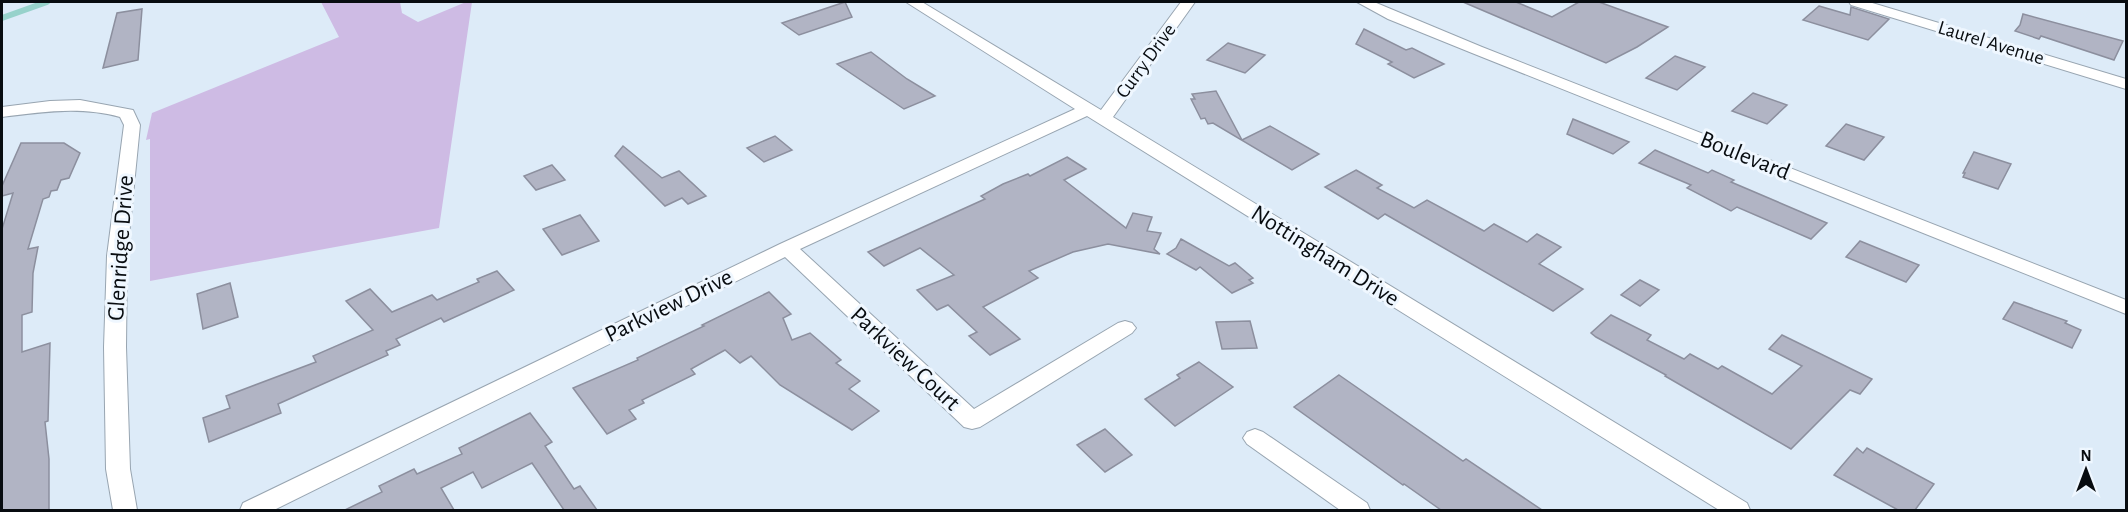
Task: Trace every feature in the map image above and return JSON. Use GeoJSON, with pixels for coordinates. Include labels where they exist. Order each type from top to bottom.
{"type":"FeatureCollection","features":[{"type":"Feature","properties":{"kind":"street","name":"Nottingham Drive"},"geometry":{"type":"LineString","coordinates":[[913,2],[1738,510]]}},
{"type":"Feature","properties":{"kind":"street","name":"Curry Drive"},"geometry":{"type":"LineString","coordinates":[[1096,114],[1188,2]]}},
{"type":"Feature","properties":{"kind":"street","name":"Boulevard"},"geometry":{"type":"LineString","coordinates":[[1364,2],[1392,16],[2127,307]]}},
{"type":"Feature","properties":{"kind":"street","name":"Laurel Avenue"},"geometry":{"type":"LineString","coordinates":[[1856,2],[2127,84]]}},
{"type":"Feature","properties":{"kind":"street","name":"Glenridge Drive"},"geometry":{"type":"LineString","coordinates":[[2,112],[63,104],[94,105],[127,114],[132,125],[117,256],[115,347],[118,469],[125,510]]}},
{"type":"Feature","properties":{"kind":"street","name":"Parkview Drive"},"geometry":{"type":"LineString","coordinates":[[252,510],[787,248],[1096,114]]}},
{"type":"Feature","properties":{"kind":"street","name":"Parkview Court"},"geometry":{"type":"LineString","coordinates":[[787,248],[972,421],[1125,328]]}},
{"type":"Feature","properties":{"kind":"street"},"geometry":{"type":"LineString","coordinates":[[1255,438],[1358,510]]}},
{"type":"Feature","properties":{"kind":"shaded area"},"geometry":{"type":"Polygon","coordinates":[[[321,2],[400,2],[402,13],[418,22],[466,2],[472,2],[439,228],[150,281],[150,139],[146,140],[152,113],[339,37],[321,2]]]}},
{"type":"Feature","properties":{"kind":"building"},"geometry":{"type":"Polygon","coordinates":[[[845,2],[852,17],[799,35],[782,23],[845,2]]]}},
{"type":"Feature","properties":{"kind":"building"},"geometry":{"type":"Polygon","coordinates":[[[1463,2],[1516,2],[1552,17],[1579,2],[1599,2],[1668,27],[1606,63],[1463,2]]]}},
{"type":"Feature","properties":{"kind":"building"},"geometry":{"type":"Polygon","coordinates":[[[1819,6],[1850,15],[1851,7],[1889,19],[1868,40],[1803,20],[1819,6]]]}},
{"type":"Feature","properties":{"kind":"building"},"geometry":{"type":"Polygon","coordinates":[[[142,9],[138,60],[103,68],[117,13],[142,9]]]}},
{"type":"Feature","properties":{"kind":"building"},"geometry":{"type":"Polygon","coordinates":[[[2023,14],[2123,41],[2114,60],[2041,36],[2039,39],[2015,31],[2020,25],[2023,14]]]}},
{"type":"Feature","properties":{"kind":"building"},"geometry":{"type":"Polygon","coordinates":[[[1364,29],[1406,50],[1412,48],[1444,64],[1414,78],[1388,64],[1392,62],[1356,44],[1364,29]]]}},
{"type":"Feature","properties":{"kind":"building"},"geometry":{"type":"Polygon","coordinates":[[[1228,43],[1265,55],[1245,73],[1207,60],[1228,43]]]}},
{"type":"Feature","properties":{"kind":"building"},"geometry":{"type":"Polygon","coordinates":[[[871,52],[907,79],[935,96],[904,109],[837,64],[871,52]]]}},
{"type":"Feature","properties":{"kind":"building"},"geometry":{"type":"Polygon","coordinates":[[[1675,56],[1705,67],[1677,90],[1646,78],[1675,56]]]}},
{"type":"Feature","properties":{"kind":"building"},"geometry":{"type":"Polygon","coordinates":[[[1216,91],[1242,140],[1270,126],[1319,154],[1292,170],[1213,123],[1208,124],[1205,118],[1201,119],[1191,99],[1195,99],[1192,94],[1216,91]]]}},
{"type":"Feature","properties":{"kind":"building"},"geometry":{"type":"Polygon","coordinates":[[[1753,93],[1787,105],[1767,124],[1732,111],[1753,93]]]}},
{"type":"Feature","properties":{"kind":"building"},"geometry":{"type":"Polygon","coordinates":[[[1573,119],[1629,142],[1613,154],[1567,134],[1573,119]]]}},
{"type":"Feature","properties":{"kind":"building"},"geometry":{"type":"Polygon","coordinates":[[[1846,124],[1884,137],[1864,160],[1826,146],[1846,124]]]}},
{"type":"Feature","properties":{"kind":"building"},"geometry":{"type":"Polygon","coordinates":[[[775,136],[792,150],[764,162],[747,148],[775,136]]]}},
{"type":"Feature","properties":{"kind":"building"},"geometry":{"type":"Polygon","coordinates":[[[21,143],[64,143],[80,153],[69,178],[61,180],[57,190],[51,191],[49,197],[43,199],[28,249],[38,247],[33,273],[32,312],[22,315],[22,352],[50,343],[48,421],[45,422],[49,459],[49,510],[2,510],[2,229],[13,193],[2,196],[2,186],[21,143]]]}},
{"type":"Feature","properties":{"kind":"building"},"geometry":{"type":"Polygon","coordinates":[[[623,146],[662,178],[679,171],[706,196],[688,204],[682,198],[665,206],[615,156],[623,146]]]}},
{"type":"Feature","properties":{"kind":"building"},"geometry":{"type":"Polygon","coordinates":[[[1655,150],[1708,173],[1712,170],[1734,180],[1731,182],[1827,223],[1811,239],[1737,207],[1731,211],[1687,188],[1691,185],[1639,163],[1655,150]]]}},
{"type":"Feature","properties":{"kind":"building"},"geometry":{"type":"Polygon","coordinates":[[[1974,152],[2011,164],[1998,189],[1963,177],[1974,152]]]}},
{"type":"Feature","properties":{"kind":"building"},"geometry":{"type":"Polygon","coordinates":[[[1067,157],[1086,169],[1064,180],[1126,228],[1133,213],[1152,217],[1147,231],[1161,233],[1154,249],[1160,254],[1108,244],[1073,252],[1029,271],[1038,278],[983,307],[1020,339],[990,355],[969,336],[977,332],[948,305],[937,310],[917,290],[954,275],[920,248],[884,266],[868,252],[985,199],[981,196],[1003,184],[1028,174],[1030,176],[1067,157]]]}},
{"type":"Feature","properties":{"kind":"building"},"geometry":{"type":"Polygon","coordinates":[[[552,165],[565,180],[536,190],[524,176],[552,165]]]}},
{"type":"Feature","properties":{"kind":"building"},"geometry":{"type":"Polygon","coordinates":[[[1356,170],[1382,185],[1377,188],[1414,208],[1427,200],[1484,231],[1494,224],[1527,242],[1537,234],[1561,247],[1539,264],[1583,289],[1553,311],[1385,214],[1378,219],[1325,187],[1356,170]]]}},
{"type":"Feature","properties":{"kind":"building"},"geometry":{"type":"Polygon","coordinates":[[[580,215],[599,241],[562,255],[543,229],[580,215]]]}},
{"type":"Feature","properties":{"kind":"building"},"geometry":{"type":"Polygon","coordinates":[[[1181,239],[1229,266],[1235,263],[1253,278],[1249,280],[1253,283],[1232,293],[1200,267],[1196,270],[1167,254],[1176,248],[1181,239]]]}},
{"type":"Feature","properties":{"kind":"building"},"geometry":{"type":"Polygon","coordinates":[[[1860,241],[1919,265],[1906,282],[1846,257],[1860,241]]]}},
{"type":"Feature","properties":{"kind":"building"},"geometry":{"type":"Polygon","coordinates":[[[497,271],[514,290],[444,322],[441,318],[396,339],[400,345],[386,351],[388,355],[278,404],[281,413],[209,442],[203,418],[230,408],[226,396],[316,362],[313,356],[373,330],[346,301],[370,289],[392,312],[432,295],[437,300],[479,282],[477,279],[497,271]]]}},
{"type":"Feature","properties":{"kind":"building"},"geometry":{"type":"Polygon","coordinates":[[[1640,280],[1659,290],[1640,306],[1621,295],[1640,280]]]}},
{"type":"Feature","properties":{"kind":"building"},"geometry":{"type":"Polygon","coordinates":[[[230,283],[238,317],[203,329],[197,294],[230,283]]]}},
{"type":"Feature","properties":{"kind":"building"},"geometry":{"type":"Polygon","coordinates":[[[769,292],[791,314],[783,318],[792,340],[810,333],[841,360],[836,363],[860,381],[849,389],[879,411],[852,430],[780,385],[751,356],[740,363],[725,350],[691,369],[695,374],[642,400],[644,403],[629,410],[636,419],[607,434],[573,388],[638,360],[637,358],[769,292]]]}},
{"type":"Feature","properties":{"kind":"building"},"geometry":{"type":"Polygon","coordinates":[[[2014,302],[2067,321],[2065,323],[2081,330],[2072,348],[2003,319],[2014,302]]]}},
{"type":"Feature","properties":{"kind":"building"},"geometry":{"type":"Polygon","coordinates":[[[1611,315],[1651,335],[1647,340],[1684,359],[1690,354],[1718,369],[1722,366],[1772,394],[1802,366],[1769,349],[1782,335],[1872,379],[1860,394],[1850,390],[1791,449],[1591,333],[1611,315]]]}},
{"type":"Feature","properties":{"kind":"building"},"geometry":{"type":"Polygon","coordinates":[[[1250,321],[1257,348],[1222,349],[1216,322],[1250,321]]]}},
{"type":"Feature","properties":{"kind":"building"},"geometry":{"type":"Polygon","coordinates":[[[1199,362],[1233,387],[1175,426],[1145,399],[1180,378],[1177,375],[1199,362]]]}},
{"type":"Feature","properties":{"kind":"building"},"geometry":{"type":"Polygon","coordinates":[[[1339,375],[1463,461],[1466,459],[1542,510],[1441,510],[1403,485],[1294,407],[1339,375]]]}},
{"type":"Feature","properties":{"kind":"building"},"geometry":{"type":"Polygon","coordinates":[[[530,413],[552,442],[545,446],[574,489],[580,486],[597,510],[564,510],[532,463],[482,488],[473,472],[441,488],[454,510],[345,510],[382,492],[379,486],[414,469],[417,474],[462,454],[459,448],[530,413]]]}},
{"type":"Feature","properties":{"kind":"building"},"geometry":{"type":"Polygon","coordinates":[[[1105,429],[1132,455],[1105,472],[1077,445],[1105,429]]]}},
{"type":"Feature","properties":{"kind":"building"},"geometry":{"type":"Polygon","coordinates":[[[1857,448],[1863,453],[1867,448],[1934,484],[1915,510],[1898,510],[1834,475],[1857,448]]]}},
{"type":"Feature","properties":{"kind":"waterway"},"geometry":{"type":"LineString","coordinates":[[2,18],[47,2]]}}]}
